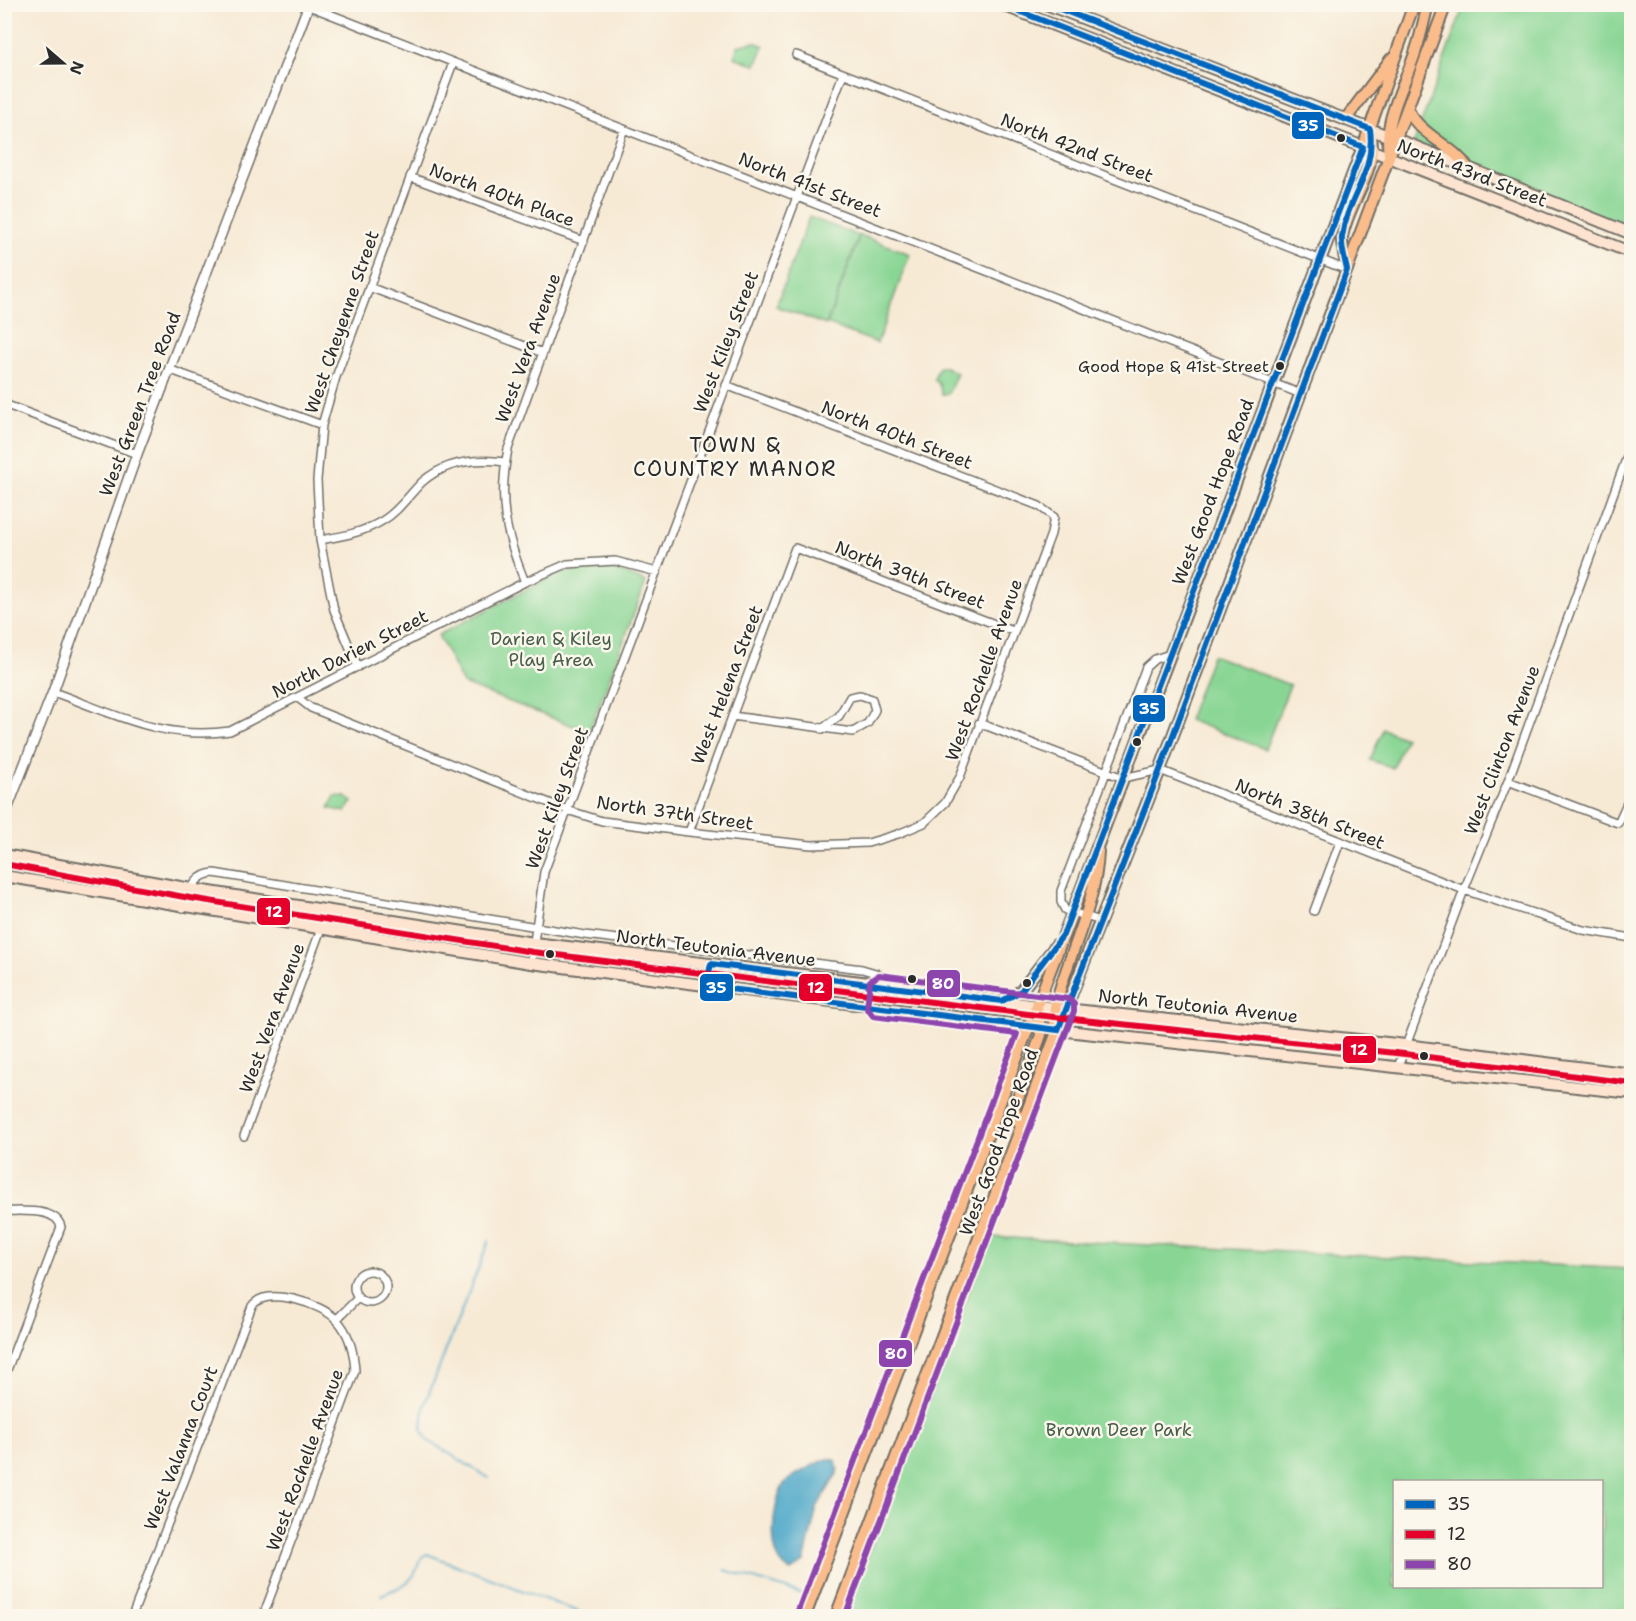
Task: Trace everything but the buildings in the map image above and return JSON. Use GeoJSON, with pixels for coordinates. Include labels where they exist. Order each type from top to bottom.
{"type":"FeatureCollection","features":[{"type":"Feature","properties":{"kind":"main road","name":"North 43rd Street"},"geometry":{"type":"LineString","coordinates":[[1000,4],[1632,253]]}},
{"type":"Feature","properties":{"kind":"main road","name":"North 43rd Street"},"geometry":{"type":"LineString","coordinates":[[1046,4],[1467,167],[1632,234]]}},
{"type":"Feature","properties":{"kind":"main road","name":"West Good Hope Road"},"geometry":{"type":"LineString","coordinates":[[1037,1006],[1272,383],[1320,259],[1368,149],[1370,129],[1414,4]]}},
{"type":"Feature","properties":{"kind":"main road"},"geometry":{"type":"LineString","coordinates":[[1058,1030],[1054,1019],[1101,921],[1160,770],[1390,158],[1393,114],[1417,49],[1428,4]]}},
{"type":"Feature","properties":{"kind":"main road"},"geometry":{"type":"LineString","coordinates":[[1393,138],[1408,110],[1446,4]]}},
{"type":"Feature","properties":{"kind":"main road"},"geometry":{"type":"LineString","coordinates":[[1345,120],[1397,52]]}},
{"type":"Feature","properties":{"kind":"main road"},"geometry":{"type":"LineString","coordinates":[[1408,110],[1415,122],[1461,158],[1467,167]]}},
{"type":"Feature","properties":{"kind":"main road"},"geometry":{"type":"LineString","coordinates":[[1347,270],[1342,238],[1368,169],[1368,149]]}},
{"type":"Feature","properties":{"kind":"main road"},"geometry":{"type":"LineString","coordinates":[[1061,1008],[1097,875],[1099,842]]}},
{"type":"Feature","properties":{"kind":"main road","name":"North Teutonia Avenue"},"geometry":{"type":"LineString","coordinates":[[4,855],[191,889],[534,943],[879,979],[1037,1006],[1406,1046],[1632,1074]]}},
{"type":"Feature","properties":{"kind":"main road"},"geometry":{"type":"LineString","coordinates":[[4,876],[183,908],[531,963],[1058,1030],[1632,1093]]}},
{"type":"Feature","properties":{"kind":"main road"},"geometry":{"type":"LineString","coordinates":[[1002,1001],[1021,991],[1064,935]]}},
{"type":"Feature","properties":{"kind":"main road"},"geometry":{"type":"LineString","coordinates":[[1021,1128],[1014,1109],[1039,1043],[1035,1027],[1037,1006]]}},
{"type":"Feature","properties":{"kind":"main road","name":"West Good Hope Road"},"geometry":{"type":"LineString","coordinates":[[805,1617],[1035,1027]]}},
{"type":"Feature","properties":{"kind":"main road","name":"West Good Hope Road"},"geometry":{"type":"LineString","coordinates":[[836,1617],[1058,1030]]}},
{"type":"Feature","properties":{"kind":"street","name":"North 41st Street"},"geometry":{"type":"LineString","coordinates":[[309,5],[1301,394]]}},
{"type":"Feature","properties":{"kind":"street","name":"West Green Tree Road"},"geometry":{"type":"LineString","coordinates":[[4,817],[53,692],[137,454],[309,5]]}},
{"type":"Feature","properties":{"kind":"street","name":"North 42nd Street"},"geometry":{"type":"LineString","coordinates":[[796,55],[1347,270]]}},
{"type":"Feature","properties":{"kind":"street","name":"West Cheyenne Street"},"geometry":{"type":"LineString","coordinates":[[358,667],[334,610],[320,540],[318,480],[322,425],[336,377],[453,63]]}},
{"type":"Feature","properties":{"kind":"street","name":"West Kiley Street"},"geometry":{"type":"LineString","coordinates":[[531,963],[544,872],[843,74]]}},
{"type":"Feature","properties":{"kind":"street","name":"West Vera Avenue"},"geometry":{"type":"LineString","coordinates":[[525,582],[509,542],[504,514],[505,462],[514,426],[543,353],[624,129]]}},
{"type":"Feature","properties":{"kind":"street","name":"North 40th Place"},"geometry":{"type":"LineString","coordinates":[[410,177],[584,241]]}},
{"type":"Feature","properties":{"kind":"street"},"geometry":{"type":"LineString","coordinates":[[369,287],[543,353]]}},
{"type":"Feature","properties":{"kind":"street"},"geometry":{"type":"LineString","coordinates":[[171,370],[322,425]]}},
{"type":"Feature","properties":{"kind":"street","name":"North 40th Street"},"geometry":{"type":"LineString","coordinates":[[726,385],[1039,506],[1054,517]]}},
{"type":"Feature","properties":{"kind":"street"},"geometry":{"type":"LineString","coordinates":[[4,404],[137,454]]}},
{"type":"Feature","properties":{"kind":"street","name":"West Clinton Avenue"},"geometry":{"type":"LineString","coordinates":[[1398,1067],[1464,890],[1509,781],[1632,443]]}},
{"type":"Feature","properties":{"kind":"street"},"geometry":{"type":"LineString","coordinates":[[320,540],[358,533],[384,520],[423,482],[440,470],[468,461],[505,462]]}},
{"type":"Feature","properties":{"kind":"street","name":"West Rochelle Avenue"},"geometry":{"type":"LineString","coordinates":[[924,823],[945,803],[960,777],[1051,534],[1054,517]]}},
{"type":"Feature","properties":{"kind":"street","name":"North 39th Street"},"geometry":{"type":"LineString","coordinates":[[795,548],[1013,631]]}},
{"type":"Feature","properties":{"kind":"street","name":"West Helena Street"},"geometry":{"type":"LineString","coordinates":[[689,832],[795,548]]}},
{"type":"Feature","properties":{"kind":"street","name":"North Darien Street"},"geometry":{"type":"LineString","coordinates":[[53,692],[166,732],[201,735],[230,731],[525,582],[567,564],[615,561],[657,572]]}},
{"type":"Feature","properties":{"kind":"street"},"geometry":{"type":"LineString","coordinates":[[1101,921],[1072,914],[1062,906],[1061,891],[1146,667],[1155,659],[1170,654]]}},
{"type":"Feature","properties":{"kind":"street"},"geometry":{"type":"LineString","coordinates":[[732,716],[822,729],[853,732],[868,723],[874,710],[872,699],[860,695],[850,698],[839,716],[822,729]]}},
{"type":"Feature","properties":{"kind":"street","name":"North 37th Street"},"geometry":{"type":"LineString","coordinates":[[298,698],[311,708],[567,810],[602,821],[811,845],[866,843],[898,834],[924,823]]}},
{"type":"Feature","properties":{"kind":"street"},"geometry":{"type":"LineString","coordinates":[[979,723],[1123,778],[1160,770]]}},
{"type":"Feature","properties":{"kind":"street","name":"North 38th Street"},"geometry":{"type":"LineString","coordinates":[[1160,770],[1464,890],[1583,930],[1632,938]]}},
{"type":"Feature","properties":{"kind":"street"},"geometry":{"type":"LineString","coordinates":[[1509,781],[1618,823],[1632,792]]}},
{"type":"Feature","properties":{"kind":"street"},"geometry":{"type":"LineString","coordinates":[[1314,911],[1340,842]]}},
{"type":"Feature","properties":{"kind":"street","name":"North Teutonia Avenue"},"geometry":{"type":"LineString","coordinates":[[191,889],[205,873],[214,873],[537,927],[862,969],[879,979]]}},
{"type":"Feature","properties":{"kind":"street"},"geometry":{"type":"LineString","coordinates":[[183,908],[191,889]]}},
{"type":"Feature","properties":{"kind":"street","name":"West Vera Avenue"},"geometry":{"type":"LineString","coordinates":[[244,1136],[328,910]]}},
{"type":"Feature","properties":{"kind":"street"},"geometry":{"type":"LineString","coordinates":[[4,1210],[44,1213],[59,1221],[60,1235],[4,1378]]}},
{"type":"Feature","properties":{"kind":"street"},"geometry":{"type":"LineString","coordinates":[[366,1272],[381,1275],[386,1290],[381,1299],[372,1303],[358,1298],[354,1288],[357,1278],[366,1272]]}},
{"type":"Feature","properties":{"kind":"street","name":"West Rochelle Avenue"},"geometry":{"type":"LineString","coordinates":[[263,1617],[356,1371],[352,1346],[336,1319],[305,1301],[265,1297]]}},
{"type":"Feature","properties":{"kind":"street","name":"West Valanna Court"},"geometry":{"type":"LineString","coordinates":[[132,1617],[252,1306],[257,1300],[265,1297]]}},
{"type":"Feature","properties":{"kind":"street"},"geometry":{"type":"LineString","coordinates":[[336,1319],[358,1298]]}},
{"type":"Feature","properties":{"kind":"green space"},"geometry":{"type":"Polygon","coordinates":[[[1464,5],[1631,5],[1631,229],[1414,143],[1464,5]]]}},
{"type":"Feature","properties":{"kind":"green space"},"geometry":{"type":"Polygon","coordinates":[[[754,42],[764,46],[756,65],[734,57],[738,46],[754,42]]]}},
{"type":"Feature","properties":{"kind":"green space"},"geometry":{"type":"Polygon","coordinates":[[[809,217],[859,236],[826,325],[776,306],[809,217]]]}},
{"type":"Feature","properties":{"kind":"green space"},"geometry":{"type":"Polygon","coordinates":[[[860,235],[910,254],[877,343],[827,324],[860,235]]]}},
{"type":"Feature","properties":{"kind":"green space"},"geometry":{"type":"Polygon","coordinates":[[[943,366],[957,373],[948,394],[942,395],[939,384],[934,379],[938,368],[943,366]]]}},
{"type":"Feature","properties":{"kind":"green space","name":"Darien & Kiley Play Area"},"geometry":{"type":"Polygon","coordinates":[[[588,568],[617,570],[646,582],[589,732],[463,684],[438,635],[557,574],[588,568]]]}},
{"type":"Feature","properties":{"kind":"green space"},"geometry":{"type":"Polygon","coordinates":[[[1212,655],[1290,685],[1265,749],[1188,720],[1212,655]]]}},
{"type":"Feature","properties":{"kind":"green space"},"geometry":{"type":"Polygon","coordinates":[[[1383,729],[1405,738],[1393,768],[1370,760],[1383,729]]]}},
{"type":"Feature","properties":{"kind":"green space"},"geometry":{"type":"Polygon","coordinates":[[[335,796],[346,797],[352,802],[345,812],[329,808],[335,796]]]}},
{"type":"Feature","properties":{"kind":"green space","name":"Brown Deer Park"},"geometry":{"type":"Polygon","coordinates":[[[990,1237],[1631,1269],[1631,1616],[845,1616],[990,1237]]]}},
{"type":"Feature","properties":{"kind":"water"},"geometry":{"type":"Polygon","coordinates":[[[828,1459],[835,1460],[838,1468],[837,1474],[817,1507],[804,1562],[791,1571],[777,1556],[774,1544],[776,1505],[784,1484],[812,1466],[828,1459]]]}},
{"type":"Feature","properties":{"kind":"waterway"},"geometry":{"type":"LineString","coordinates":[[489,1241],[424,1406],[422,1429],[427,1440],[489,1478]]}},
{"type":"Feature","properties":{"kind":"waterway"},"geometry":{"type":"LineString","coordinates":[[381,1595],[407,1582],[414,1575],[421,1558],[427,1554],[589,1616]]}},
{"type":"Feature","properties":{"kind":"waterway"},"geometry":{"type":"LineString","coordinates":[[725,1570],[802,1594]]}},
{"type":"Feature","properties":{"kind":"waterway"},"geometry":{"type":"LineString","coordinates":[[372,1616],[374,1609]]}},
{"type":"Feature","properties":{"kind":"transit line","name":"35"},"geometry":{"type":"LineString","coordinates":[[1001,4],[1363,147],[1063,935],[1021,991],[1002,1001],[711,964],[706,986],[1058,1030],[1160,770],[1347,270],[1342,237],[1349,210],[1365,172],[1371,145],[1370,129],[1047,4]]}},
{"type":"Feature","properties":{"kind":"transit line","name":"12"},"geometry":{"type":"LineString","coordinates":[[4,864],[190,898],[533,952],[1036,1015],[1405,1054],[1631,1083]]}},
{"type":"Feature","properties":{"kind":"transit line","name":"80"},"geometry":{"type":"LineString","coordinates":[[797,1613],[1017,1034],[873,1016],[867,1008],[870,981],[879,975],[1069,999],[1074,1004],[1074,1011],[845,1616]]}},
{"type":"Feature","properties":{"kind":"place","name":"Good Hope & 41st Street"},"geometry":{"type":"Point","coordinates":[1280,366]}},
{"type":"Feature","properties":{"kind":"district","name":"TOWN & COUNTRY MANOR"},"geometry":{"type":"Point","coordinates":[735,457]}}]}
